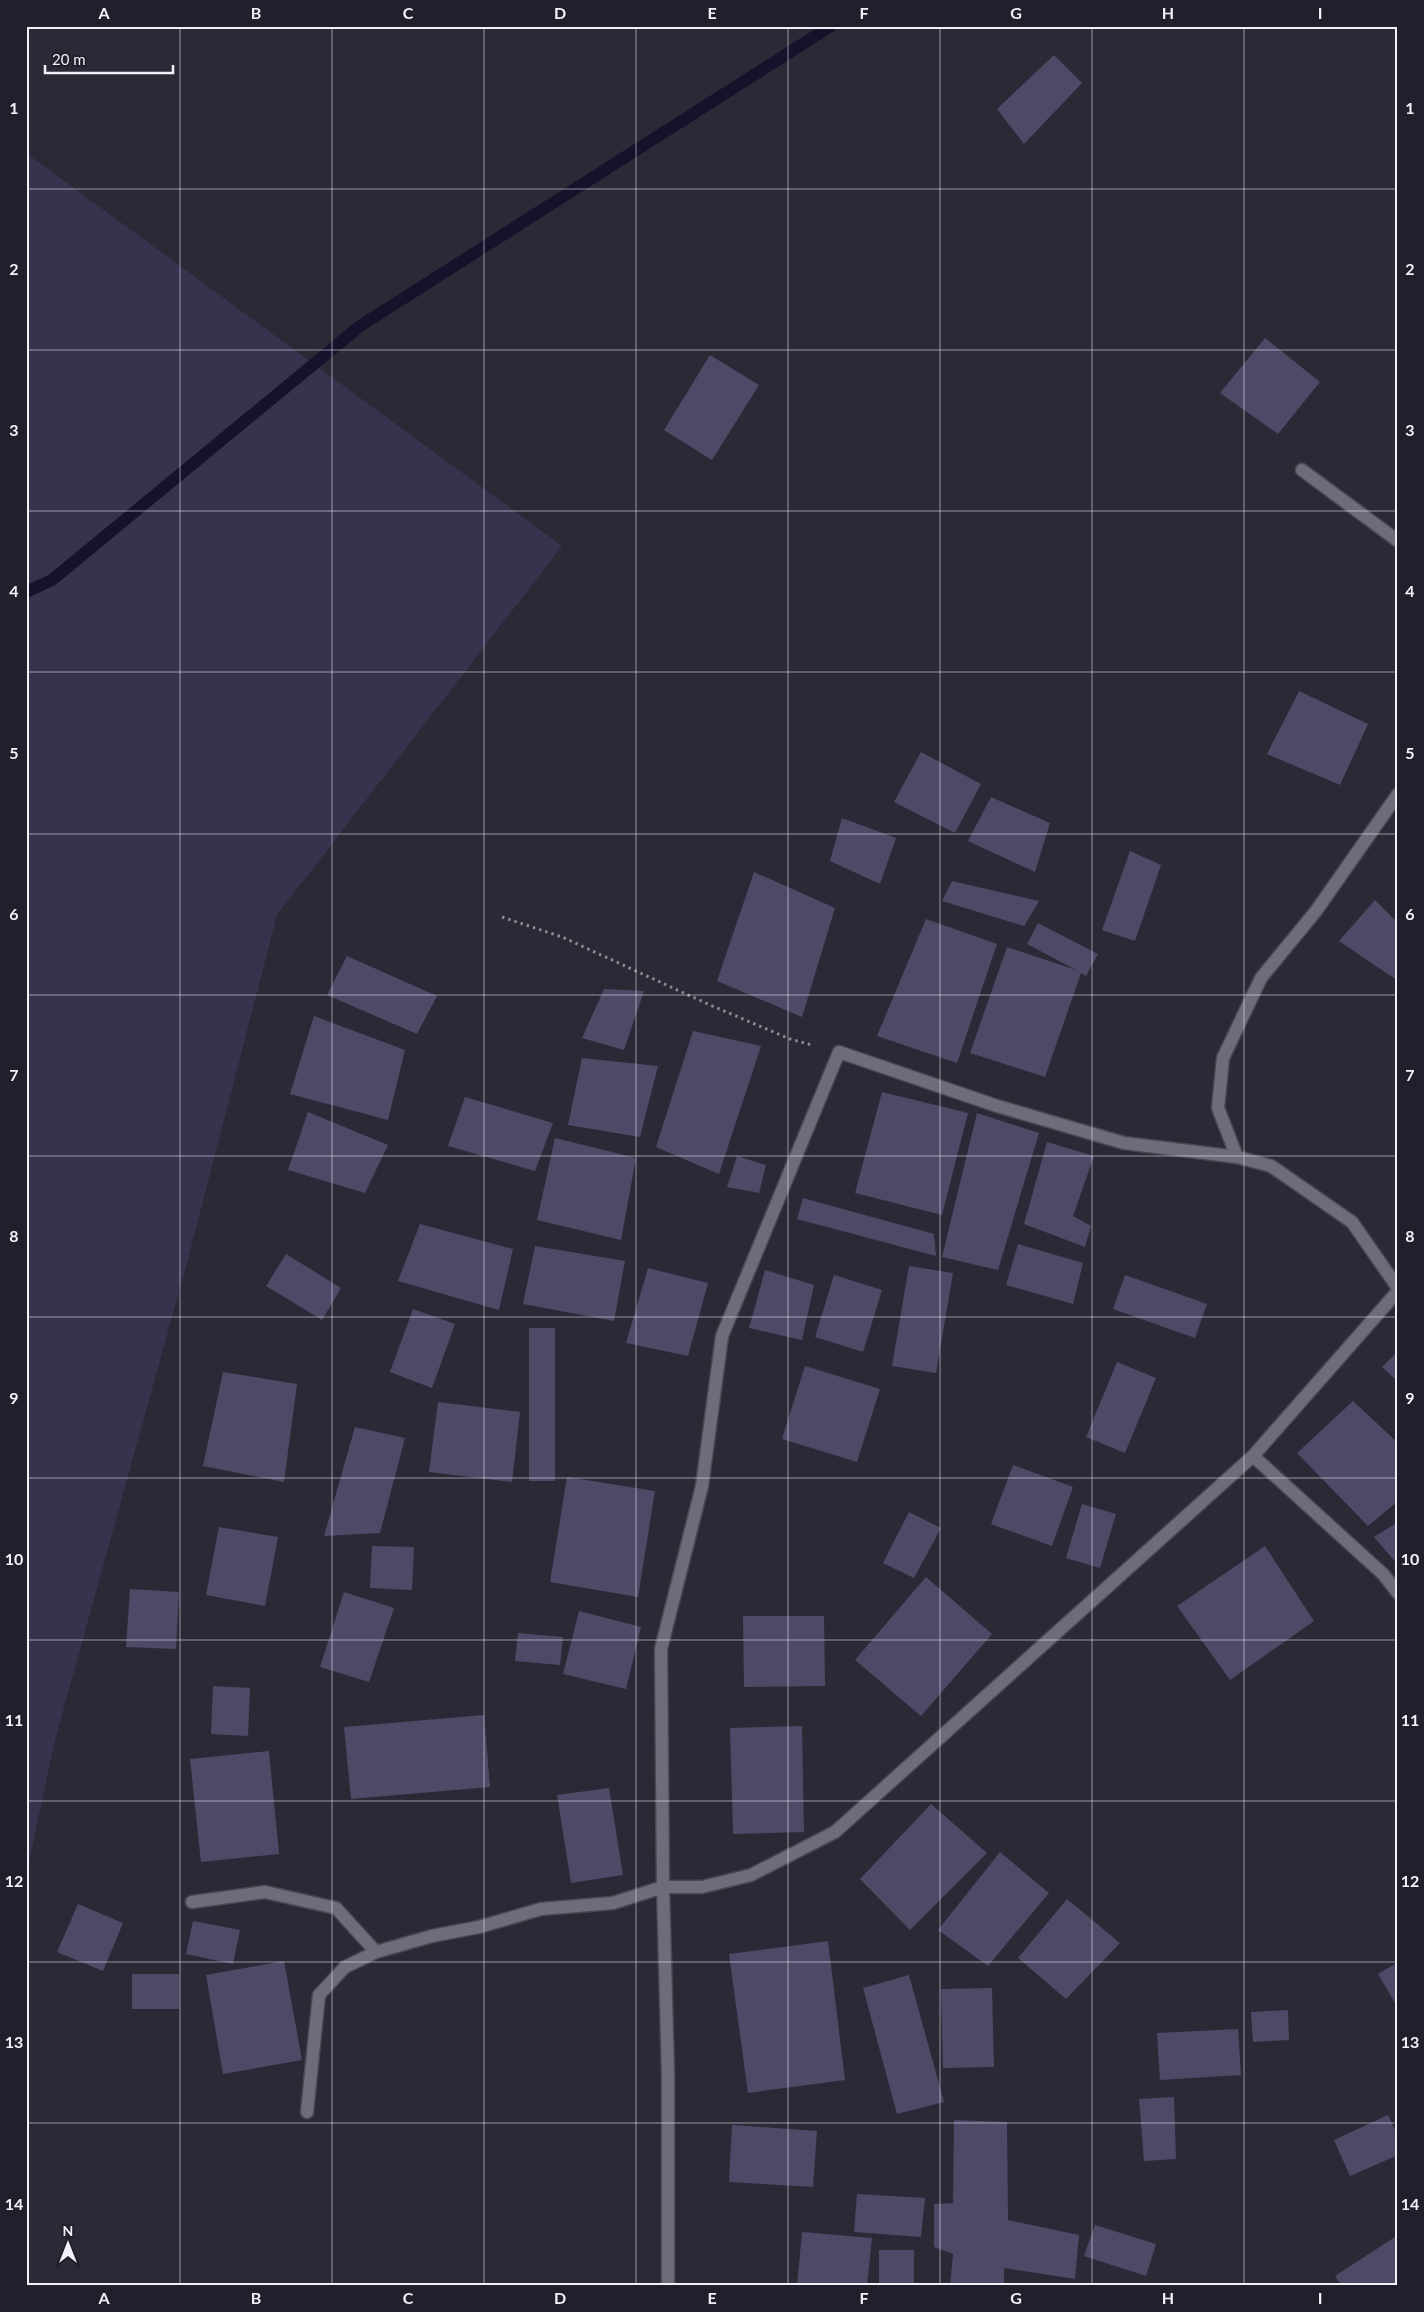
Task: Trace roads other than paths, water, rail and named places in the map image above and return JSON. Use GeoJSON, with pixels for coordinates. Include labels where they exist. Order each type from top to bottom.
{"type":"FeatureCollection","features":[{"type":"Feature","properties":{"kind":"street"},"geometry":{"type":"LineString","coordinates":[[1302,470],[1398,541]]}},
{"type":"Feature","properties":{"kind":"street"},"geometry":{"type":"LineString","coordinates":[[1237,1157],[1218,1108],[1223,1058],[1261,978],[1316,911],[1398,794]]}},
{"type":"Feature","properties":{"kind":"street"},"geometry":{"type":"LineString","coordinates":[[307,2112],[319,1995],[345,1967],[376,1952],[432,1936],[478,1927],[541,1909],[613,1903],[663,1886],[702,1887],[751,1875],[835,1832],[1253,1456],[1398,1289],[1352,1222],[1271,1166],[1237,1157],[1124,1143],[997,1106],[839,1052],[722,1336],[702,1486],[661,1649],[663,1886],[668,2075],[668,2286]]}},
{"type":"Feature","properties":{"kind":"street"},"geometry":{"type":"LineString","coordinates":[[1253,1456],[1383,1574],[1398,1593]]}},
{"type":"Feature","properties":{"kind":"street"},"geometry":{"type":"LineString","coordinates":[[192,1902],[265,1892],[336,1908],[376,1952]]}},
{"type":"Feature","properties":{"kind":"waterway"},"geometry":{"type":"LineString","coordinates":[[26,592],[52,580],[360,326],[831,26]]}}]}
